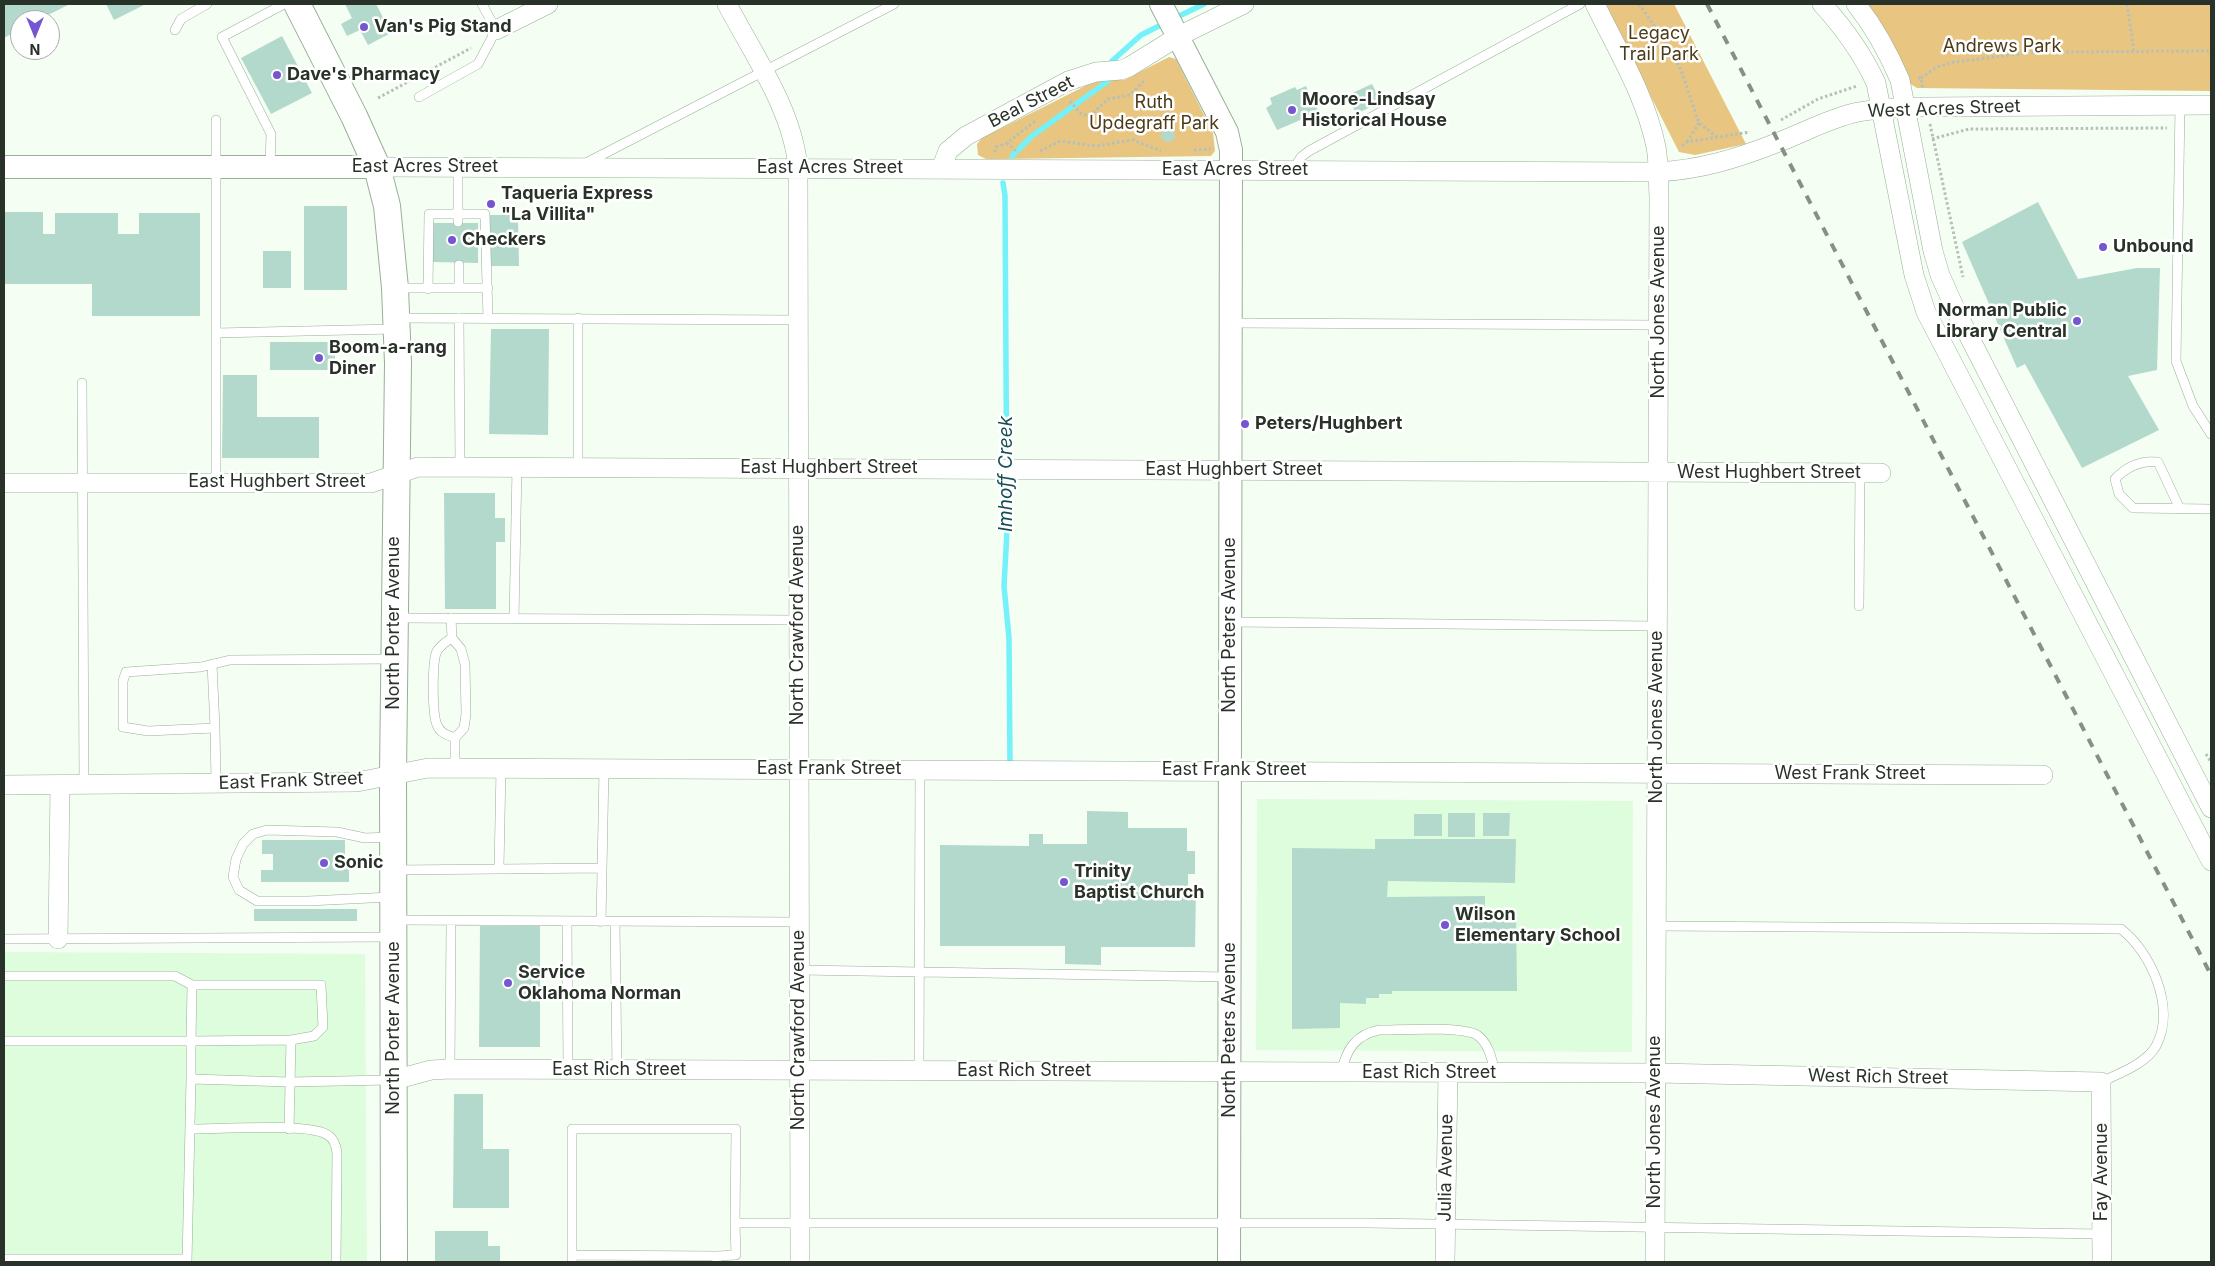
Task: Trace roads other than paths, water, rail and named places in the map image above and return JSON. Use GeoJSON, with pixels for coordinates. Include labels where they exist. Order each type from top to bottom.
{"type":"FeatureCollection","features":[{"type":"Feature","properties":{"kind":"main road","name":"North Porter Avenue"},"geometry":{"type":"LineString","coordinates":[[297,4],[354,116],[377,167],[387,206],[395,288],[397,324],[394,474],[393,774],[394,1262]]}},
{"type":"Feature","properties":{"kind":"street"},"geometry":{"type":"LineString","coordinates":[[496,30],[548,4]]}},
{"type":"Feature","properties":{"kind":"street","name":"North Crawford Avenue"},"geometry":{"type":"LineString","coordinates":[[727,4],[792,132],[798,168],[800,1262]]}},
{"type":"Feature","properties":{"kind":"street","name":"Beal Street"},"geometry":{"type":"LineString","coordinates":[[941,169],[948,151],[966,136],[1068,81],[1129,67],[1169,19],[1244,4]]}},
{"type":"Feature","properties":{"kind":"street","name":"North Jones Avenue"},"geometry":{"type":"LineString","coordinates":[[1595,4],[1640,99],[1656,148],[1659,325],[1655,1262]]}},
{"type":"Feature","properties":{"kind":"street"},"geometry":{"type":"LineString","coordinates":[[1822,4],[1846,30],[1865,59],[1876,83],[1914,276],[1926,312],[2211,861]]}},
{"type":"Feature","properties":{"kind":"street"},"geometry":{"type":"LineString","coordinates":[[1856,4],[1874,27],[1889,53],[1900,80],[1933,251],[1940,276],[2211,808]]}},
{"type":"Feature","properties":{"kind":"street","name":"North Peters Avenue"},"geometry":{"type":"LineString","coordinates":[[1169,19],[1227,132],[1231,150],[1232,170],[1230,324],[1229,1262]]}},
{"type":"Feature","properties":{"kind":"street","name":"West Acres Street"},"geometry":{"type":"LineString","coordinates":[[1657,172],[1681,171],[1734,159],[1856,112],[1906,107],[2211,105]]}},
{"type":"Feature","properties":{"kind":"street","name":"East Acres Street"},"geometry":{"type":"LineString","coordinates":[[4,167],[270,166],[1657,172]]}},
{"type":"Feature","properties":{"kind":"street","name":"East Hughbert Street"},"geometry":{"type":"LineString","coordinates":[[4,483],[371,483],[418,467],[798,467],[1658,472]]}},
{"type":"Feature","properties":{"kind":"street","name":"West Hughbert Street"},"geometry":{"type":"LineString","coordinates":[[1658,472],[1881,473]]}},
{"type":"Feature","properties":{"kind":"street","name":"East Frank Street"},"geometry":{"type":"LineString","coordinates":[[4,785],[357,782],[428,768],[1656,772]]}},
{"type":"Feature","properties":{"kind":"street","name":"West Frank Street"},"geometry":{"type":"LineString","coordinates":[[1656,772],[2043,775]]}},
{"type":"Feature","properties":{"kind":"street"},"geometry":{"type":"LineString","coordinates":[[58,938],[60,785]]}},
{"type":"Feature","properties":{"kind":"street","name":"East Rich Street"},"geometry":{"type":"LineString","coordinates":[[394,1080],[431,1070],[450,1069],[1655,1073]]}},
{"type":"Feature","properties":{"kind":"street","name":"Julia Avenue"},"geometry":{"type":"LineString","coordinates":[[1445,1262],[1444,1225],[1448,1073]]}},
{"type":"Feature","properties":{"kind":"street","name":"West Rich Street"},"geometry":{"type":"LineString","coordinates":[[1655,1073],[2101,1082]]}},
{"type":"Feature","properties":{"kind":"street","name":"Fay Avenue"},"geometry":{"type":"LineString","coordinates":[[2101,1082],[2102,1262]]}},
{"type":"Feature","properties":{"kind":"lane"},"geometry":{"type":"LineString","coordinates":[[175,30],[180,19],[195,6],[207,4]]}},
{"type":"Feature","properties":{"kind":"lane"},"geometry":{"type":"LineString","coordinates":[[270,166],[271,134],[222,37],[284,4]]}},
{"type":"Feature","properties":{"kind":"lane"},"geometry":{"type":"LineString","coordinates":[[419,97],[478,64],[496,30],[482,4]]}},
{"type":"Feature","properties":{"kind":"lane"},"geometry":{"type":"LineString","coordinates":[[578,167],[894,4]]}},
{"type":"Feature","properties":{"kind":"lane"},"geometry":{"type":"LineString","coordinates":[[1293,170],[1301,157],[1309,150],[1580,4]]}},
{"type":"Feature","properties":{"kind":"lane"},"geometry":{"type":"LineString","coordinates":[[2180,105],[2176,362],[2193,406],[2211,434]]}},
{"type":"Feature","properties":{"kind":"lane"},"geometry":{"type":"LineString","coordinates":[[216,120],[216,483]]}},
{"type":"Feature","properties":{"kind":"lane"},"geometry":{"type":"LineString","coordinates":[[458,167],[458,218]]}},
{"type":"Feature","properties":{"kind":"lane"},"geometry":{"type":"LineString","coordinates":[[428,288],[429,214],[458,218],[485,214],[488,318]]}},
{"type":"Feature","properties":{"kind":"lane"},"geometry":{"type":"LineString","coordinates":[[459,264],[459,288]]}},
{"type":"Feature","properties":{"kind":"lane"},"geometry":{"type":"LineString","coordinates":[[395,288],[488,288]]}},
{"type":"Feature","properties":{"kind":"lane"},"geometry":{"type":"LineString","coordinates":[[216,333],[397,324],[459,318],[798,320]]}},
{"type":"Feature","properties":{"kind":"lane"},"geometry":{"type":"LineString","coordinates":[[459,318],[460,467]]}},
{"type":"Feature","properties":{"kind":"lane"},"geometry":{"type":"LineString","coordinates":[[578,318],[578,467]]}},
{"type":"Feature","properties":{"kind":"lane"},"geometry":{"type":"LineString","coordinates":[[1230,324],[1659,325]]}},
{"type":"Feature","properties":{"kind":"lane"},"geometry":{"type":"LineString","coordinates":[[82,383],[84,483],[84,784]]}},
{"type":"Feature","properties":{"kind":"lane"},"geometry":{"type":"LineString","coordinates":[[2180,509],[2158,462],[2146,461],[2133,466],[2115,479],[2119,494],[2133,508],[2180,509],[2211,509]]}},
{"type":"Feature","properties":{"kind":"lane"},"geometry":{"type":"LineString","coordinates":[[514,619],[517,467]]}},
{"type":"Feature","properties":{"kind":"lane"},"geometry":{"type":"LineString","coordinates":[[1859,606],[1860,473]]}},
{"type":"Feature","properties":{"kind":"lane"},"geometry":{"type":"LineString","coordinates":[[394,618],[798,620]]}},
{"type":"Feature","properties":{"kind":"lane"},"geometry":{"type":"LineString","coordinates":[[451,618],[452,638],[461,649],[465,664],[466,714],[464,728],[455,738],[455,768]]}},
{"type":"Feature","properties":{"kind":"lane"},"geometry":{"type":"LineString","coordinates":[[1230,622],[1657,626]]}},
{"type":"Feature","properties":{"kind":"lane"},"geometry":{"type":"LineString","coordinates":[[452,638],[437,651],[434,664],[435,714],[437,724],[443,733],[455,738]]}},
{"type":"Feature","properties":{"kind":"lane"},"geometry":{"type":"LineString","coordinates":[[215,728],[148,732],[123,727],[123,681],[126,672],[165,670],[230,660],[394,659]]}},
{"type":"Feature","properties":{"kind":"lane"},"geometry":{"type":"LineString","coordinates":[[212,664],[216,784]]}},
{"type":"Feature","properties":{"kind":"lane"},"geometry":{"type":"LineString","coordinates":[[499,868],[501,768]]}},
{"type":"Feature","properties":{"kind":"lane"},"geometry":{"type":"LineString","coordinates":[[601,922],[604,768]]}},
{"type":"Feature","properties":{"kind":"lane"},"geometry":{"type":"LineString","coordinates":[[919,1072],[920,769]]}},
{"type":"Feature","properties":{"kind":"lane"},"geometry":{"type":"LineString","coordinates":[[393,837],[365,838],[337,832],[267,830],[253,834],[243,844],[236,860],[233,876],[239,890],[257,901],[308,901],[393,918]]}},
{"type":"Feature","properties":{"kind":"lane"},"geometry":{"type":"LineString","coordinates":[[393,870],[602,868]]}},
{"type":"Feature","properties":{"kind":"lane"},"geometry":{"type":"LineString","coordinates":[[4,939],[58,938],[393,918],[451,921],[798,922]]}},
{"type":"Feature","properties":{"kind":"lane"},"geometry":{"type":"LineString","coordinates":[[450,1069],[451,921]]}},
{"type":"Feature","properties":{"kind":"lane"},"geometry":{"type":"LineString","coordinates":[[567,921],[568,1070]]}},
{"type":"Feature","properties":{"kind":"lane"},"geometry":{"type":"LineString","coordinates":[[615,922],[617,1070]]}},
{"type":"Feature","properties":{"kind":"lane"},"geometry":{"type":"LineString","coordinates":[[1656,926],[1997,929],[2102,927],[2121,929],[2135,940],[2159,989],[2164,1009],[2162,1030],[2155,1048],[2142,1059],[2101,1082]]}},
{"type":"Feature","properties":{"kind":"lane"},"geometry":{"type":"LineString","coordinates":[[799,970],[1230,976]]}},
{"type":"Feature","properties":{"kind":"lane"},"geometry":{"type":"LineString","coordinates":[[4,976],[175,976],[192,985],[322,985],[323,1027],[314,1036],[291,1040],[4,1042]]}},
{"type":"Feature","properties":{"kind":"lane"},"geometry":{"type":"LineString","coordinates":[[4,1259],[188,1261],[192,985]]}},
{"type":"Feature","properties":{"kind":"lane"},"geometry":{"type":"LineString","coordinates":[[1340,1072],[1350,1046],[1370,1032],[1380,1030],[1456,1030],[1477,1035],[1484,1042],[1496,1073]]}},
{"type":"Feature","properties":{"kind":"lane"},"geometry":{"type":"LineString","coordinates":[[288,1128],[291,1040]]}},
{"type":"Feature","properties":{"kind":"lane"},"geometry":{"type":"LineString","coordinates":[[191,1079],[289,1082],[394,1080]]}},
{"type":"Feature","properties":{"kind":"lane"},"geometry":{"type":"LineString","coordinates":[[190,1129],[288,1128],[316,1130],[328,1135],[335,1142],[336,1262]]}},
{"type":"Feature","properties":{"kind":"lane"},"geometry":{"type":"LineString","coordinates":[[572,1128],[736,1129],[735,1223],[736,1255],[717,1259],[572,1259],[572,1128]]}},
{"type":"Feature","properties":{"kind":"lane"},"geometry":{"type":"LineString","coordinates":[[735,1223],[1444,1225],[2102,1234]]}},
{"type":"Feature","properties":{"kind":"waterway","name":"Imhoff Creek"},"geometry":{"type":"LineString","coordinates":[[1173,19],[1204,4]]}},
{"type":"Feature","properties":{"kind":"waterway","name":"Imhoff Creek"},"geometry":{"type":"LineString","coordinates":[[1012,156],[1032,136],[1108,81],[1111,62],[1141,35],[1165,23]]}},
{"type":"Feature","properties":{"kind":"waterway","name":"Imhoff Creek"},"geometry":{"type":"LineString","coordinates":[[1003,183],[1005,196],[1007,531],[1004,586],[1009,638],[1010,764]]}},
{"type":"Feature","properties":{"kind":"railway"},"geometry":{"type":"LineString","coordinates":[[1707,4],[2211,975]]}},
{"type":"Feature","properties":{"kind":"place","name":"Van's Pig Stand"},"geometry":{"type":"Point","coordinates":[364,27]}},
{"type":"Feature","properties":{"kind":"place","name":"Dave's Pharmacy"},"geometry":{"type":"Point","coordinates":[277,75]}},
{"type":"Feature","properties":{"kind":"place","name":"Moore-Lindsay Historical House"},"geometry":{"type":"Point","coordinates":[1292,110]}},
{"type":"Feature","properties":{"kind":"place","name":"Taqueria Express \"La Villita\""},"geometry":{"type":"Point","coordinates":[491,204]}},
{"type":"Feature","properties":{"kind":"place","name":"Checkers"},"geometry":{"type":"Point","coordinates":[452,240]}},
{"type":"Feature","properties":{"kind":"place","name":"Unbound"},"geometry":{"type":"Point","coordinates":[2103,247]}},
{"type":"Feature","properties":{"kind":"place","name":"Norman Public Library Central"},"geometry":{"type":"Point","coordinates":[2077,321]}},
{"type":"Feature","properties":{"kind":"place","name":"Boom-a-rang Diner"},"geometry":{"type":"Point","coordinates":[319,358]}},
{"type":"Feature","properties":{"kind":"place","name":"Peters/Hughbert"},"geometry":{"type":"Point","coordinates":[1245,424]}},
{"type":"Feature","properties":{"kind":"place","name":"Sonic"},"geometry":{"type":"Point","coordinates":[324,863]}},
{"type":"Feature","properties":{"kind":"place","name":"Trinity Baptist Church"},"geometry":{"type":"Point","coordinates":[1064,882]}},
{"type":"Feature","properties":{"kind":"place","name":"Wilson Elementary School"},"geometry":{"type":"Point","coordinates":[1445,925]}},
{"type":"Feature","properties":{"kind":"place","name":"Service Oklahoma Norman"},"geometry":{"type":"Point","coordinates":[508,983]}},
{"type":"Feature","properties":{"kind":"park label","name":"Legacy Trail Park"},"geometry":{"type":"Point","coordinates":[1659,44]}},
{"type":"Feature","properties":{"kind":"park label","name":"Andrews Park"},"geometry":{"type":"Point","coordinates":[2002,47]}},
{"type":"Feature","properties":{"kind":"park label","name":"Ruth Updegraff Park"},"geometry":{"type":"Point","coordinates":[1154,113]}}]}
